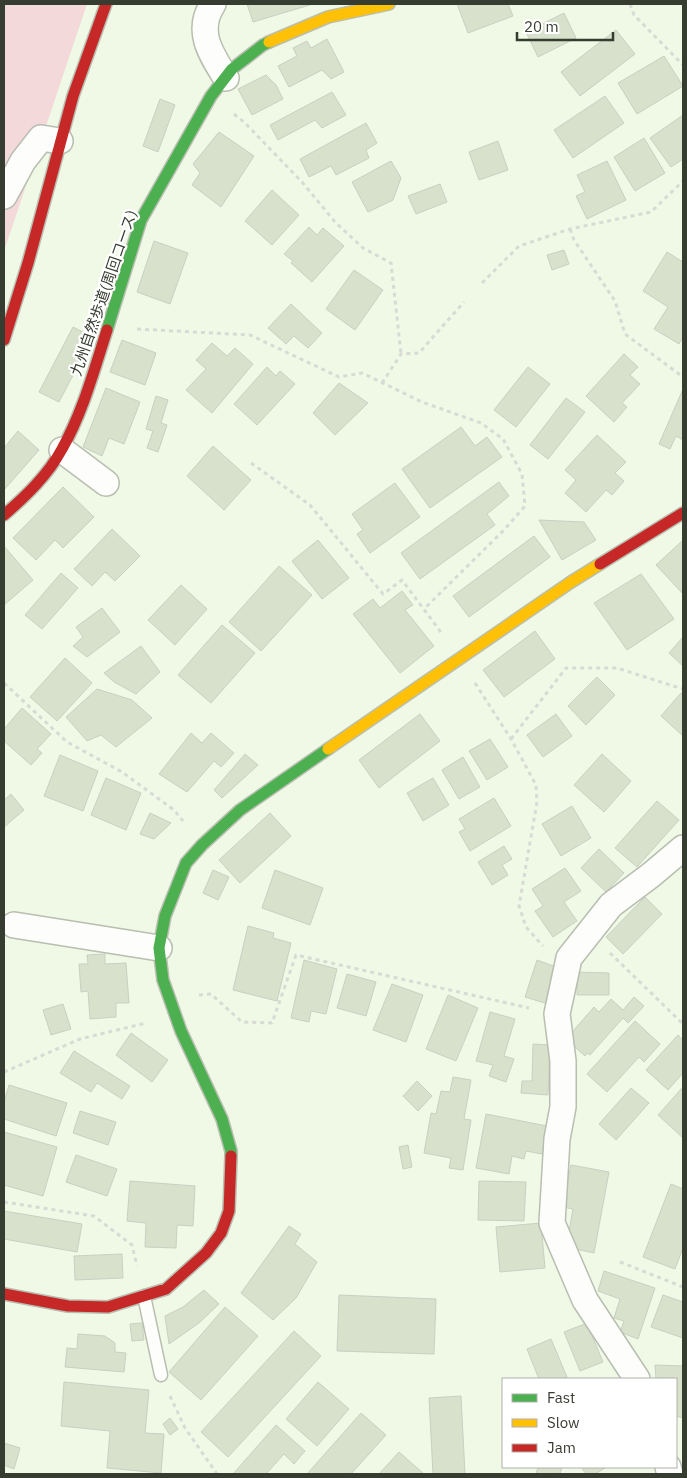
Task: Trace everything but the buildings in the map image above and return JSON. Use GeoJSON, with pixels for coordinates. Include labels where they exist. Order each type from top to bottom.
{"type":"FeatureCollection","features":[{"type":"Feature","properties":{"kind":"street"},"geometry":{"type":"LineString","coordinates":[[4,340],[31,254],[60,141],[95,30],[106,4]]}},
{"type":"Feature","properties":{"kind":"street"},"geometry":{"type":"LineString","coordinates":[[213,4],[208,11],[204,35],[211,54],[218,87]]}},
{"type":"Feature","properties":{"kind":"street","name":"九州自然歩道(周回コース)"},"geometry":{"type":"LineString","coordinates":[[4,515],[23,499],[43,477],[62,450],[82,405],[141,220],[218,87],[232,69],[263,45],[328,17],[389,4]]}},
{"type":"Feature","properties":{"kind":"street"},"geometry":{"type":"LineString","coordinates":[[4,196],[23,161],[41,138],[60,141]]}},
{"type":"Feature","properties":{"kind":"street"},"geometry":{"type":"LineString","coordinates":[[62,450],[106,483]]}},
{"type":"Feature","properties":{"kind":"street"},"geometry":{"type":"LineString","coordinates":[[4,1294],[68,1306],[108,1308],[166,1289],[206,1253],[221,1232],[229,1211],[231,1151],[222,1119],[168,996],[163,980],[158,948],[165,916],[186,863],[202,845],[240,810],[571,582],[683,513]]}},
{"type":"Feature","properties":{"kind":"street"},"geometry":{"type":"LineString","coordinates":[[636,1378],[585,1300],[552,1223],[556,1139],[563,1107],[563,1061],[557,1014],[572,956],[611,905],[683,848]]}},
{"type":"Feature","properties":{"kind":"street"},"geometry":{"type":"LineString","coordinates":[[14,924],[158,948]]}},
{"type":"Feature","properties":{"kind":"lane"},"geometry":{"type":"LineString","coordinates":[[144,1296],[161,1375]]}},
{"type":"Feature","properties":{"kind":"path"},"geometry":{"type":"LineString","coordinates":[[630,4],[634,15],[683,65]]}},
{"type":"Feature","properties":{"kind":"path"},"geometry":{"type":"LineString","coordinates":[[218,87],[245,123],[302,182],[335,222],[363,248],[391,263],[401,354],[382,383]]}},
{"type":"Feature","properties":{"kind":"path"},"geometry":{"type":"LineString","coordinates":[[482,283],[519,246],[570,229],[652,212],[683,181]]}},
{"type":"Feature","properties":{"kind":"path"},"geometry":{"type":"LineString","coordinates":[[570,229],[574,240],[615,301],[625,334],[683,377]]}},
{"type":"Feature","properties":{"kind":"path"},"geometry":{"type":"LineString","coordinates":[[401,354],[419,353],[464,302]]}},
{"type":"Feature","properties":{"kind":"path"},"geometry":{"type":"LineString","coordinates":[[106,328],[250,335],[339,377],[362,373],[422,402],[481,423],[502,439],[522,474],[525,506],[425,608]]}},
{"type":"Feature","properties":{"kind":"path"},"geometry":{"type":"LineString","coordinates":[[251,463],[310,506],[383,594],[402,580],[425,608],[460,659],[511,739],[536,785],[537,802],[520,906],[526,927],[542,946],[572,956],[597,942],[683,1024]]}},
{"type":"Feature","properties":{"kind":"path"},"geometry":{"type":"LineString","coordinates":[[511,739],[566,668],[617,668],[683,689]]}},
{"type":"Feature","properties":{"kind":"path"},"geometry":{"type":"LineString","coordinates":[[4,683],[67,742],[122,772],[174,810],[202,845]]}},
{"type":"Feature","properties":{"kind":"path"},"geometry":{"type":"LineString","coordinates":[[168,996],[212,994],[242,1022],[272,1023],[296,955],[557,1014]]}},
{"type":"Feature","properties":{"kind":"path"},"geometry":{"type":"LineString","coordinates":[[4,1072],[80,1039],[176,1016]]}},
{"type":"Feature","properties":{"kind":"path"},"geometry":{"type":"LineString","coordinates":[[4,1202],[94,1216],[132,1245],[144,1296]]}},
{"type":"Feature","properties":{"kind":"path"},"geometry":{"type":"LineString","coordinates":[[620,1262],[683,1287]]}},
{"type":"Feature","properties":{"kind":"path"},"geometry":{"type":"LineString","coordinates":[[161,1375],[185,1428],[217,1474]]}},
{"type":"Feature","properties":{"kind":"shaded area"},"geometry":{"type":"Polygon","coordinates":[[[4,4],[87,4],[4,251],[4,4]]]}},
{"type":"Feature","properties":{"kind":"traffic: fast"},"geometry":{"type":"LineString","coordinates":[[107,330],[141,220],[211,96],[232,69],[269,42]]}},
{"type":"Feature","properties":{"kind":"traffic: fast"},"geometry":{"type":"LineString","coordinates":[[231,1156],[222,1119],[181,1031],[163,980],[159,948],[165,916],[186,863],[202,845],[240,810],[328,749]]}},
{"type":"Feature","properties":{"kind":"traffic: slow"},"geometry":{"type":"LineString","coordinates":[[269,42],[328,17],[389,4]]}},
{"type":"Feature","properties":{"kind":"traffic: slow"},"geometry":{"type":"LineString","coordinates":[[328,749],[600,564]]}},
{"type":"Feature","properties":{"kind":"traffic: jam"},"geometry":{"type":"LineString","coordinates":[[4,340],[28,263],[73,96],[106,4]]}},
{"type":"Feature","properties":{"kind":"traffic: jam"},"geometry":{"type":"LineString","coordinates":[[4,515],[36,485],[62,449],[82,406],[107,330]]}},
{"type":"Feature","properties":{"kind":"traffic: jam"},"geometry":{"type":"LineString","coordinates":[[600,564],[683,513]]}},
{"type":"Feature","properties":{"kind":"traffic: jam"},"geometry":{"type":"LineString","coordinates":[[4,1294],[68,1306],[108,1307],[166,1289],[206,1253],[221,1233],[229,1211],[231,1156]]}}]}
